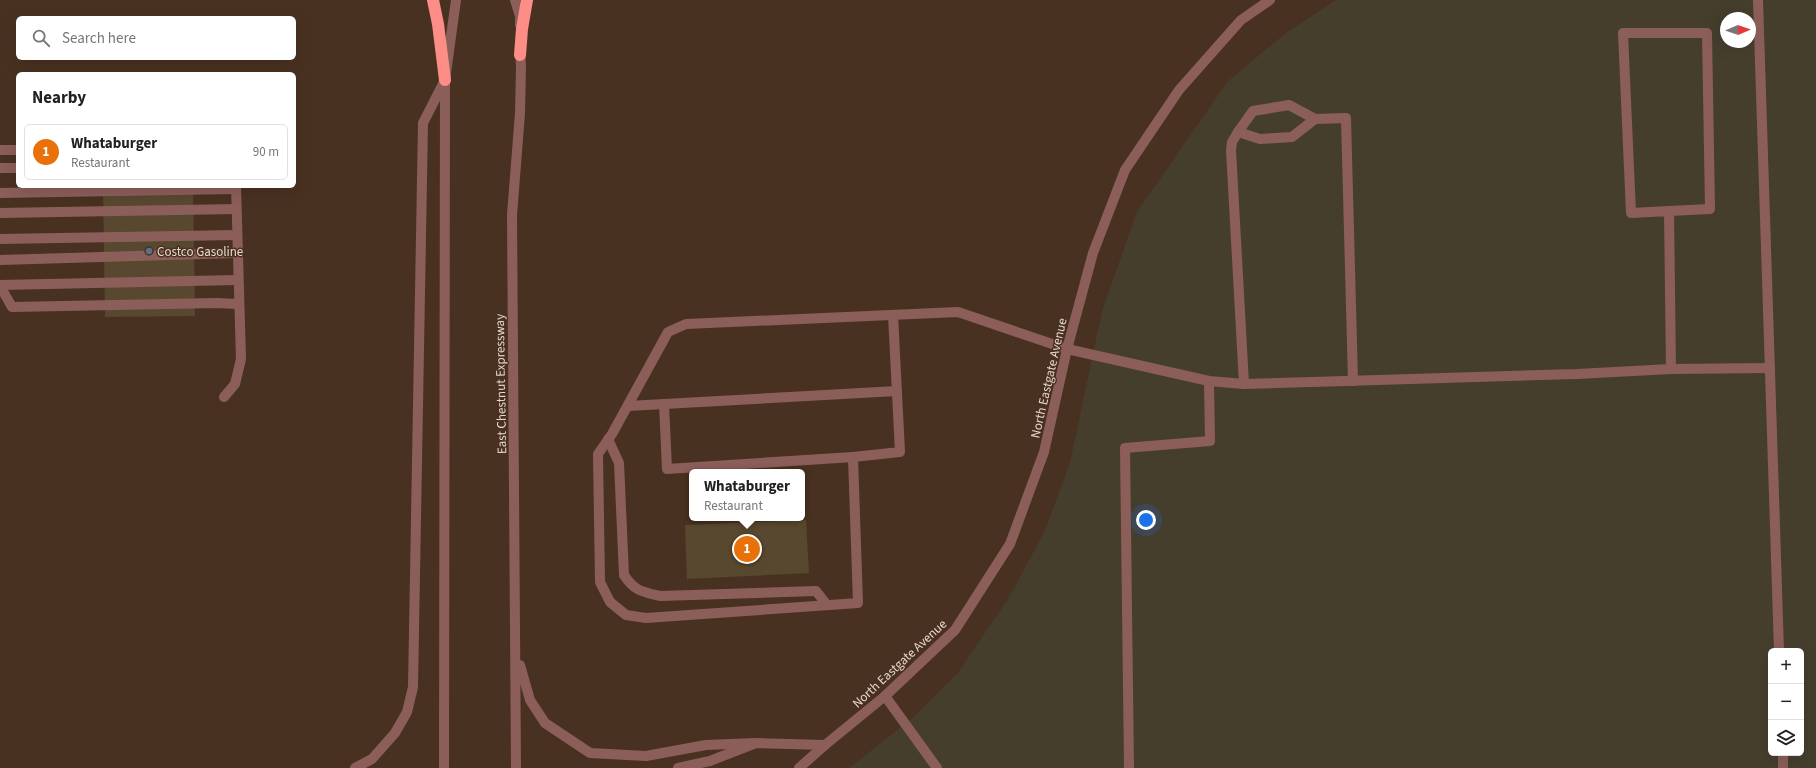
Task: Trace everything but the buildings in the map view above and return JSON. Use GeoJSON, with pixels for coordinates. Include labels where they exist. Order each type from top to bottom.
{"type":"FeatureCollection","features":[{"type":"Feature","properties":{"kind":"highway"},"geometry":{"type":"LineString","coordinates":[[432,0],[438,24],[445,80]]}},
{"type":"Feature","properties":{"kind":"highway"},"geometry":{"type":"LineString","coordinates":[[520,55],[522,29],[527,0]]}},
{"type":"Feature","properties":{"kind":"street"},"geometry":{"type":"LineString","coordinates":[[444,768],[445,80],[456,0]]}},
{"type":"Feature","properties":{"kind":"street","name":"East Chestnut Expressway"},"geometry":{"type":"LineString","coordinates":[[515,0],[520,16],[521,67],[520,113],[512,223],[516,768]]}},
{"type":"Feature","properties":{"kind":"street","name":"North Eastgate Avenue"},"geometry":{"type":"LineString","coordinates":[[799,768],[885,696],[954,630],[1010,544],[1044,452],[1067,349],[1093,254],[1126,170],[1179,90],[1241,20],[1270,0]]}},
{"type":"Feature","properties":{"kind":"street"},"geometry":{"type":"LineString","coordinates":[[1758,0],[1779,648]]}},
{"type":"Feature","properties":{"kind":"street"},"geometry":{"type":"LineString","coordinates":[[1706,33],[1710,209],[1669,211],[1631,213],[1624,34],[1706,33]]}},
{"type":"Feature","properties":{"kind":"street"},"geometry":{"type":"LineString","coordinates":[[355,768],[372,759],[395,734],[407,712],[413,687],[423,123],[445,80]]}},
{"type":"Feature","properties":{"kind":"street"},"geometry":{"type":"LineString","coordinates":[[1244,384],[1231,150],[1232,142],[1253,111],[1289,105],[1315,119],[1346,118],[1353,381]]}},
{"type":"Feature","properties":{"kind":"street"},"geometry":{"type":"LineString","coordinates":[[1238,132],[1260,139],[1292,137],[1315,119]]}},
{"type":"Feature","properties":{"kind":"street"},"geometry":{"type":"LineString","coordinates":[[0,150],[16,150]]}},
{"type":"Feature","properties":{"kind":"street"},"geometry":{"type":"LineString","coordinates":[[0,168],[16,168]]}},
{"type":"Feature","properties":{"kind":"street"},"geometry":{"type":"LineString","coordinates":[[0,193],[236,188],[237,280],[241,359],[235,384],[224,397]]}},
{"type":"Feature","properties":{"kind":"street"},"geometry":{"type":"LineString","coordinates":[[0,213],[236,209]]}},
{"type":"Feature","properties":{"kind":"street"},"geometry":{"type":"LineString","coordinates":[[1669,211],[1671,369]]}},
{"type":"Feature","properties":{"kind":"street"},"geometry":{"type":"LineString","coordinates":[[0,240],[237,235]]}},
{"type":"Feature","properties":{"kind":"street"},"geometry":{"type":"LineString","coordinates":[[0,260],[237,253]]}},
{"type":"Feature","properties":{"kind":"street"},"geometry":{"type":"LineString","coordinates":[[237,280],[0,285],[12,307],[217,303],[238,304]]}},
{"type":"Feature","properties":{"kind":"street"},"geometry":{"type":"LineString","coordinates":[[853,457],[858,603],[646,618],[626,615],[610,602],[600,582],[598,454],[628,406],[668,332],[686,324],[958,312],[1067,349],[1209,381],[1244,384],[1609,373],[1671,369],[1770,368]]}},
{"type":"Feature","properties":{"kind":"street"},"geometry":{"type":"LineString","coordinates":[[664,404],[667,469],[853,457],[900,452],[893,315]]}},
{"type":"Feature","properties":{"kind":"street"},"geometry":{"type":"LineString","coordinates":[[1129,768],[1124,448],[1210,441],[1209,381]]}},
{"type":"Feature","properties":{"kind":"street"},"geometry":{"type":"LineString","coordinates":[[628,406],[897,391]]}},
{"type":"Feature","properties":{"kind":"street"},"geometry":{"type":"LineString","coordinates":[[608,439],[619,463],[624,575],[630,584],[640,591],[660,596],[816,591],[827,605]]}},
{"type":"Feature","properties":{"kind":"street"},"geometry":{"type":"LineString","coordinates":[[516,651],[530,700],[545,722],[590,753],[646,756],[706,745],[756,743],[825,745]]}},
{"type":"Feature","properties":{"kind":"street"},"geometry":{"type":"LineString","coordinates":[[885,696],[937,768]]}},
{"type":"Feature","properties":{"kind":"street"},"geometry":{"type":"LineString","coordinates":[[678,768],[710,761],[756,743]]}},
{"type":"Feature","properties":{"kind":"street"},"geometry":{"type":"LineString","coordinates":[[1783,756],[1783,768]]}},
{"type":"Feature","properties":{"kind":"shaded area"},"geometry":{"type":"Polygon","coordinates":[[[1336,0],[1816,0],[1816,768],[849,768],[910,720],[958,673],[1008,599],[1044,533],[1070,463],[1102,311],[1137,212],[1228,81],[1286,33],[1336,0]]]}},
{"type":"Feature","properties":{"kind":"place","name":"Costco Gasoline"},"geometry":{"type":"Point","coordinates":[149,251]}},
{"type":"Feature","properties":{"kind":"place","name":"Whataburger"},"geometry":{"type":"Point","coordinates":[747,549]}}]}
